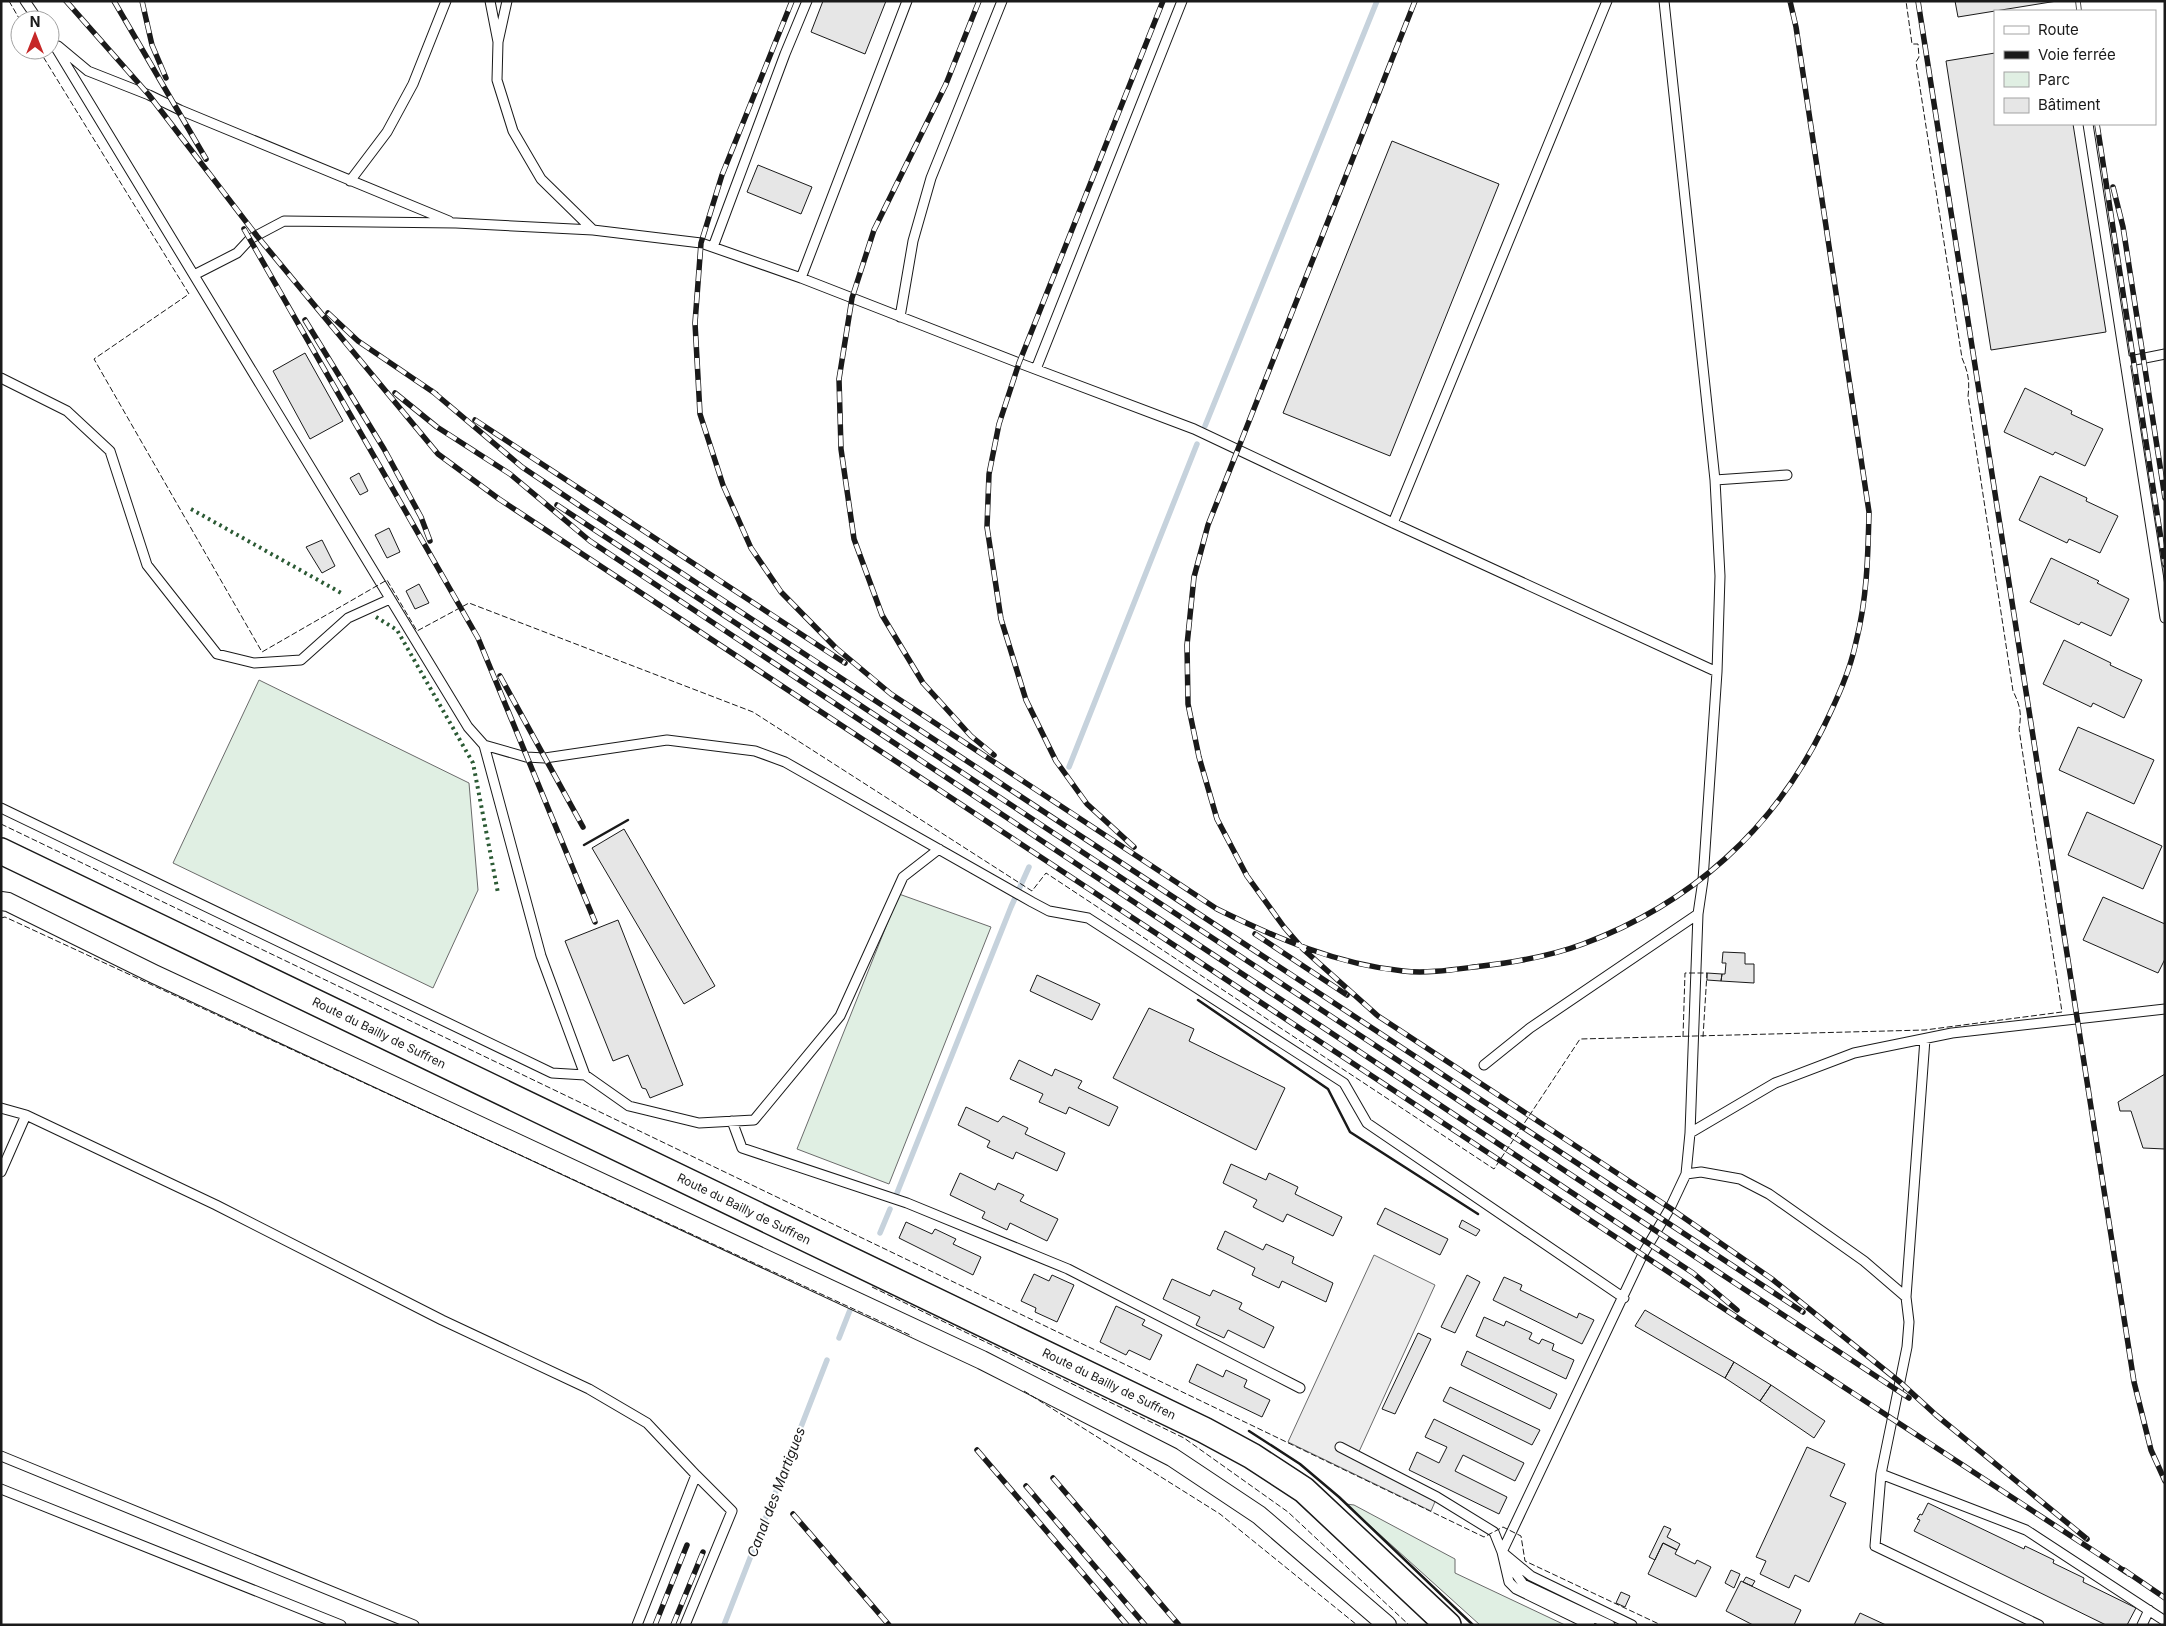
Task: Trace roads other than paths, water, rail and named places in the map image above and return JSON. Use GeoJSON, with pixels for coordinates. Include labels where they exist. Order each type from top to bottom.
{"type":"FeatureCollection","features":[{"type":"Feature","properties":{"kind":"main road","name":"Route du Bailly de Suffren"},"geometry":{"type":"LineString","coordinates":[[1,851],[1204,1430],[1252,1456],[1304,1490],[1448,1625]]}},
{"type":"Feature","properties":{"kind":"street"},"geometry":{"type":"LineString","coordinates":[[1,901],[8,902],[154,974],[858,1301],[982,1360],[1172,1457],[1259,1515],[1387,1625]]}},
{"type":"Feature","properties":{"kind":"lane"},"geometry":{"type":"LineString","coordinates":[[350,181],[387,132],[413,84],[446,1]]}},
{"type":"Feature","properties":{"kind":"lane"},"geometry":{"type":"LineString","coordinates":[[490,1],[498,42]]}},
{"type":"Feature","properties":{"kind":"lane"},"geometry":{"type":"LineString","coordinates":[[507,1],[498,42],[497,80],[513,131],[541,179],[593,230]]}},
{"type":"Feature","properties":{"kind":"lane"},"geometry":{"type":"LineString","coordinates":[[713,247],[785,54],[807,1]]}},
{"type":"Feature","properties":{"kind":"lane"},"geometry":{"type":"LineString","coordinates":[[801,278],[907,1]]}},
{"type":"Feature","properties":{"kind":"lane"},"geometry":{"type":"LineString","coordinates":[[900,317],[913,241],[931,178],[1002,1]]}},
{"type":"Feature","properties":{"kind":"lane"},"geometry":{"type":"LineString","coordinates":[[1036,369],[1182,1]]}},
{"type":"Feature","properties":{"kind":"lane"},"geometry":{"type":"LineString","coordinates":[[1393,523],[1607,1]]}},
{"type":"Feature","properties":{"kind":"lane"},"geometry":{"type":"LineString","coordinates":[[1502,1552],[1624,1298],[1643,1254],[1686,1174],[1690,1132],[1698,914],[1703,880],[1717,672],[1720,576],[1715,480],[1664,1]]}},
{"type":"Feature","properties":{"kind":"lane"},"geometry":{"type":"LineString","coordinates":[[60,48],[88,71],[350,181],[456,223]]}},
{"type":"Feature","properties":{"kind":"lane"},"geometry":{"type":"LineString","coordinates":[[60,55],[468,727],[484,745],[541,956],[585,1075]]}},
{"type":"Feature","properties":{"kind":"lane"},"geometry":{"type":"LineString","coordinates":[[2088,125],[2165,618]]}},
{"type":"Feature","properties":{"kind":"lane"},"geometry":{"type":"LineString","coordinates":[[194,276],[237,253],[250,239],[284,221],[456,223],[593,230],[702,243],[801,278],[1194,429],[1717,672]]}},
{"type":"Feature","properties":{"kind":"lane"},"geometry":{"type":"LineString","coordinates":[[2125,362],[2165,354]]}},
{"type":"Feature","properties":{"kind":"lane"},"geometry":{"type":"LineString","coordinates":[[1,378],[67,411],[110,451],[147,565],[216,654],[254,664],[301,660],[348,618],[390,599]]}},
{"type":"Feature","properties":{"kind":"lane"},"geometry":{"type":"LineString","coordinates":[[1715,480],[1787,475]]}},
{"type":"Feature","properties":{"kind":"lane"},"geometry":{"type":"LineString","coordinates":[[484,745],[526,757],[545,758],[667,740],[755,751],[785,762],[1049,911],[1088,918],[1344,1083],[1367,1123],[1624,1298]]}},
{"type":"Feature","properties":{"kind":"lane"},"geometry":{"type":"LineString","coordinates":[[1,808],[552,1073],[585,1075],[629,1106],[699,1123],[754,1120],[840,1016],[903,877],[939,849]]}},
{"type":"Feature","properties":{"kind":"lane"},"geometry":{"type":"LineString","coordinates":[[1484,1065],[1530,1028],[1630,962],[1698,914]]}},
{"type":"Feature","properties":{"kind":"lane"},"geometry":{"type":"LineString","coordinates":[[1690,1132],[1775,1083],[1854,1053],[1952,1033],[2165,1009]]}},
{"type":"Feature","properties":{"kind":"lane"},"geometry":{"type":"LineString","coordinates":[[1925,1039],[1906,1297],[1909,1322],[1907,1347],[1881,1474],[1875,1546],[2039,1625]]}},
{"type":"Feature","properties":{"kind":"lane"},"geometry":{"type":"LineString","coordinates":[[1,1108],[26,1115],[216,1205],[442,1320],[589,1389],[646,1423],[732,1511],[685,1625]]}},
{"type":"Feature","properties":{"kind":"lane"},"geometry":{"type":"LineString","coordinates":[[1,1172],[26,1115]]}},
{"type":"Feature","properties":{"kind":"lane"},"geometry":{"type":"LineString","coordinates":[[732,1121],[742,1148],[907,1203],[1068,1269],[1300,1388]]}},
{"type":"Feature","properties":{"kind":"lane"},"geometry":{"type":"LineString","coordinates":[[1686,1174],[1701,1172],[1740,1179],[1769,1194],[1864,1262],[1906,1297]]}},
{"type":"Feature","properties":{"kind":"lane"},"geometry":{"type":"LineString","coordinates":[[1340,1447],[1437,1497],[1494,1532],[1502,1552],[1509,1582],[1516,1589],[1590,1625]]}},
{"type":"Feature","properties":{"kind":"lane"},"geometry":{"type":"LineString","coordinates":[[1,1456],[414,1625]]}},
{"type":"Feature","properties":{"kind":"lane"},"geometry":{"type":"LineString","coordinates":[[1881,1474],[2026,1530],[2165,1621]]}},
{"type":"Feature","properties":{"kind":"lane"},"geometry":{"type":"LineString","coordinates":[[637,1625],[696,1475]]}},
{"type":"Feature","properties":{"kind":"lane"},"geometry":{"type":"LineString","coordinates":[[1,1489],[341,1625]]}},
{"type":"Feature","properties":{"kind":"lane"},"geometry":{"type":"LineString","coordinates":[[1502,1552],[1523,1584],[1610,1625]]}},
{"type":"Feature","properties":{"kind":"lane"},"geometry":{"type":"LineString","coordinates":[[1502,1552],[1531,1576],[1632,1625]]}},
{"type":"Feature","properties":{"kind":"lane"},"geometry":{"type":"LineString","coordinates":[[2142,1625],[2149,1610]]}},
{"type":"Feature","properties":{"kind":"waterway"},"geometry":{"type":"LineString","coordinates":[[1205,426],[1377,1]]}},
{"type":"Feature","properties":{"kind":"waterway"},"geometry":{"type":"LineString","coordinates":[[1069,767],[1197,444]]}},
{"type":"Feature","properties":{"kind":"waterway"},"geometry":{"type":"LineString","coordinates":[[897,1193],[1011,907],[1029,867]]}},
{"type":"Feature","properties":{"kind":"waterway"},"geometry":{"type":"LineString","coordinates":[[880,1233],[890,1209]]}},
{"type":"Feature","properties":{"kind":"waterway"},"geometry":{"type":"LineString","coordinates":[[839,1338],[850,1310]]}},
{"type":"Feature","properties":{"kind":"waterway","name":"Canal des Martigues"},"geometry":{"type":"LineString","coordinates":[[724,1625],[827,1360]]}},
{"type":"Feature","properties":{"kind":"railway"},"geometry":{"type":"LineString","coordinates":[[66,1],[149,95],[257,236],[438,454],[499,499],[1782,1347]]}},
{"type":"Feature","properties":{"kind":"railway"},"geometry":{"type":"LineString","coordinates":[[114,1],[206,159]]}},
{"type":"Feature","properties":{"kind":"railway"},"geometry":{"type":"LineString","coordinates":[[142,1],[152,45],[166,78]]}},
{"type":"Feature","properties":{"kind":"railway"},"geometry":{"type":"LineString","coordinates":[[792,1],[722,175],[701,243],[695,323],[700,414],[723,485],[751,548],[781,592],[836,648],[891,694],[1217,909],[1284,940],[1330,956],[1378,968],[1422,972],[1508,963],[1571,948],[1622,927],[1659,908],[1694,885],[1725,859],[1754,830],[1780,798],[1804,763],[1824,726],[1847,674],[1863,610],[1869,512],[1796,27],[1790,1]]}},
{"type":"Feature","properties":{"kind":"railway"},"geometry":{"type":"LineString","coordinates":[[979,1],[946,84],[874,230],[852,298],[839,379],[841,449],[854,539],[882,615],[923,683],[971,736],[994,755]]}},
{"type":"Feature","properties":{"kind":"railway"},"geometry":{"type":"LineString","coordinates":[[1134,847],[1087,804],[1056,761],[1026,700],[1001,619],[987,527],[989,474],[999,424],[1019,363],[1163,1]]}},
{"type":"Feature","properties":{"kind":"railway"},"geometry":{"type":"LineString","coordinates":[[1415,1],[1208,525],[1194,577],[1187,645],[1188,704],[1199,757],[1217,819],[1247,876],[1284,927],[1303,949],[1378,1016],[1670,1208],[1772,1279],[1901,1383],[1936,1415],[2087,1539]]}},
{"type":"Feature","properties":{"kind":"railway"},"geometry":{"type":"LineString","coordinates":[[1918,1],[2134,1382],[2151,1450],[2165,1481]]}},
{"type":"Feature","properties":{"kind":"railway"},"geometry":{"type":"LineString","coordinates":[[2078,1],[2079,10]]}},
{"type":"Feature","properties":{"kind":"railway"},"geometry":{"type":"LineString","coordinates":[[2097,125],[2165,565]]}},
{"type":"Feature","properties":{"kind":"railway"},"geometry":{"type":"LineString","coordinates":[[2113,187],[2123,227],[2165,498]]}},
{"type":"Feature","properties":{"kind":"railway"},"geometry":{"type":"LineString","coordinates":[[244,229],[478,638],[595,922]]}},
{"type":"Feature","properties":{"kind":"railway"},"geometry":{"type":"LineString","coordinates":[[328,313],[358,341],[436,394]]}},
{"type":"Feature","properties":{"kind":"railway"},"geometry":{"type":"LineString","coordinates":[[305,320],[384,449],[421,517],[430,541]]}},
{"type":"Feature","properties":{"kind":"railway"},"geometry":{"type":"LineString","coordinates":[[432,391],[522,467],[1803,1312]]}},
{"type":"Feature","properties":{"kind":"railway"},"geometry":{"type":"LineString","coordinates":[[395,393],[437,427],[510,474],[590,541],[1693,1273],[1737,1310]]}},
{"type":"Feature","properties":{"kind":"railway"},"geometry":{"type":"LineString","coordinates":[[475,420],[845,663]]}},
{"type":"Feature","properties":{"kind":"railway"},"geometry":{"type":"LineString","coordinates":[[557,505],[1909,1398]]}},
{"type":"Feature","properties":{"kind":"railway"},"geometry":{"type":"LineString","coordinates":[[500,676],[583,827]]}},
{"type":"Feature","properties":{"kind":"railway"},"geometry":{"type":"LineString","coordinates":[[1255,934],[1347,995]]}},
{"type":"Feature","properties":{"kind":"railway"},"geometry":{"type":"LineString","coordinates":[[1778,1344],[2129,1574]]}},
{"type":"Feature","properties":{"kind":"railway"},"geometry":{"type":"LineString","coordinates":[[977,1450],[1127,1625]]}},
{"type":"Feature","properties":{"kind":"railway"},"geometry":{"type":"LineString","coordinates":[[1053,1478],[1179,1625]]}},
{"type":"Feature","properties":{"kind":"railway"},"geometry":{"type":"LineString","coordinates":[[1026,1486],[1145,1625]]}},
{"type":"Feature","properties":{"kind":"railway"},"geometry":{"type":"LineString","coordinates":[[793,1514],[889,1625]]}},
{"type":"Feature","properties":{"kind":"railway"},"geometry":{"type":"LineString","coordinates":[[655,1625],[687,1545]]}},
{"type":"Feature","properties":{"kind":"railway"},"geometry":{"type":"LineString","coordinates":[[673,1625],[703,1552]]}},
{"type":"Feature","properties":{"kind":"railway"},"geometry":{"type":"LineString","coordinates":[[2124,1570],[2165,1598]]}}]}
